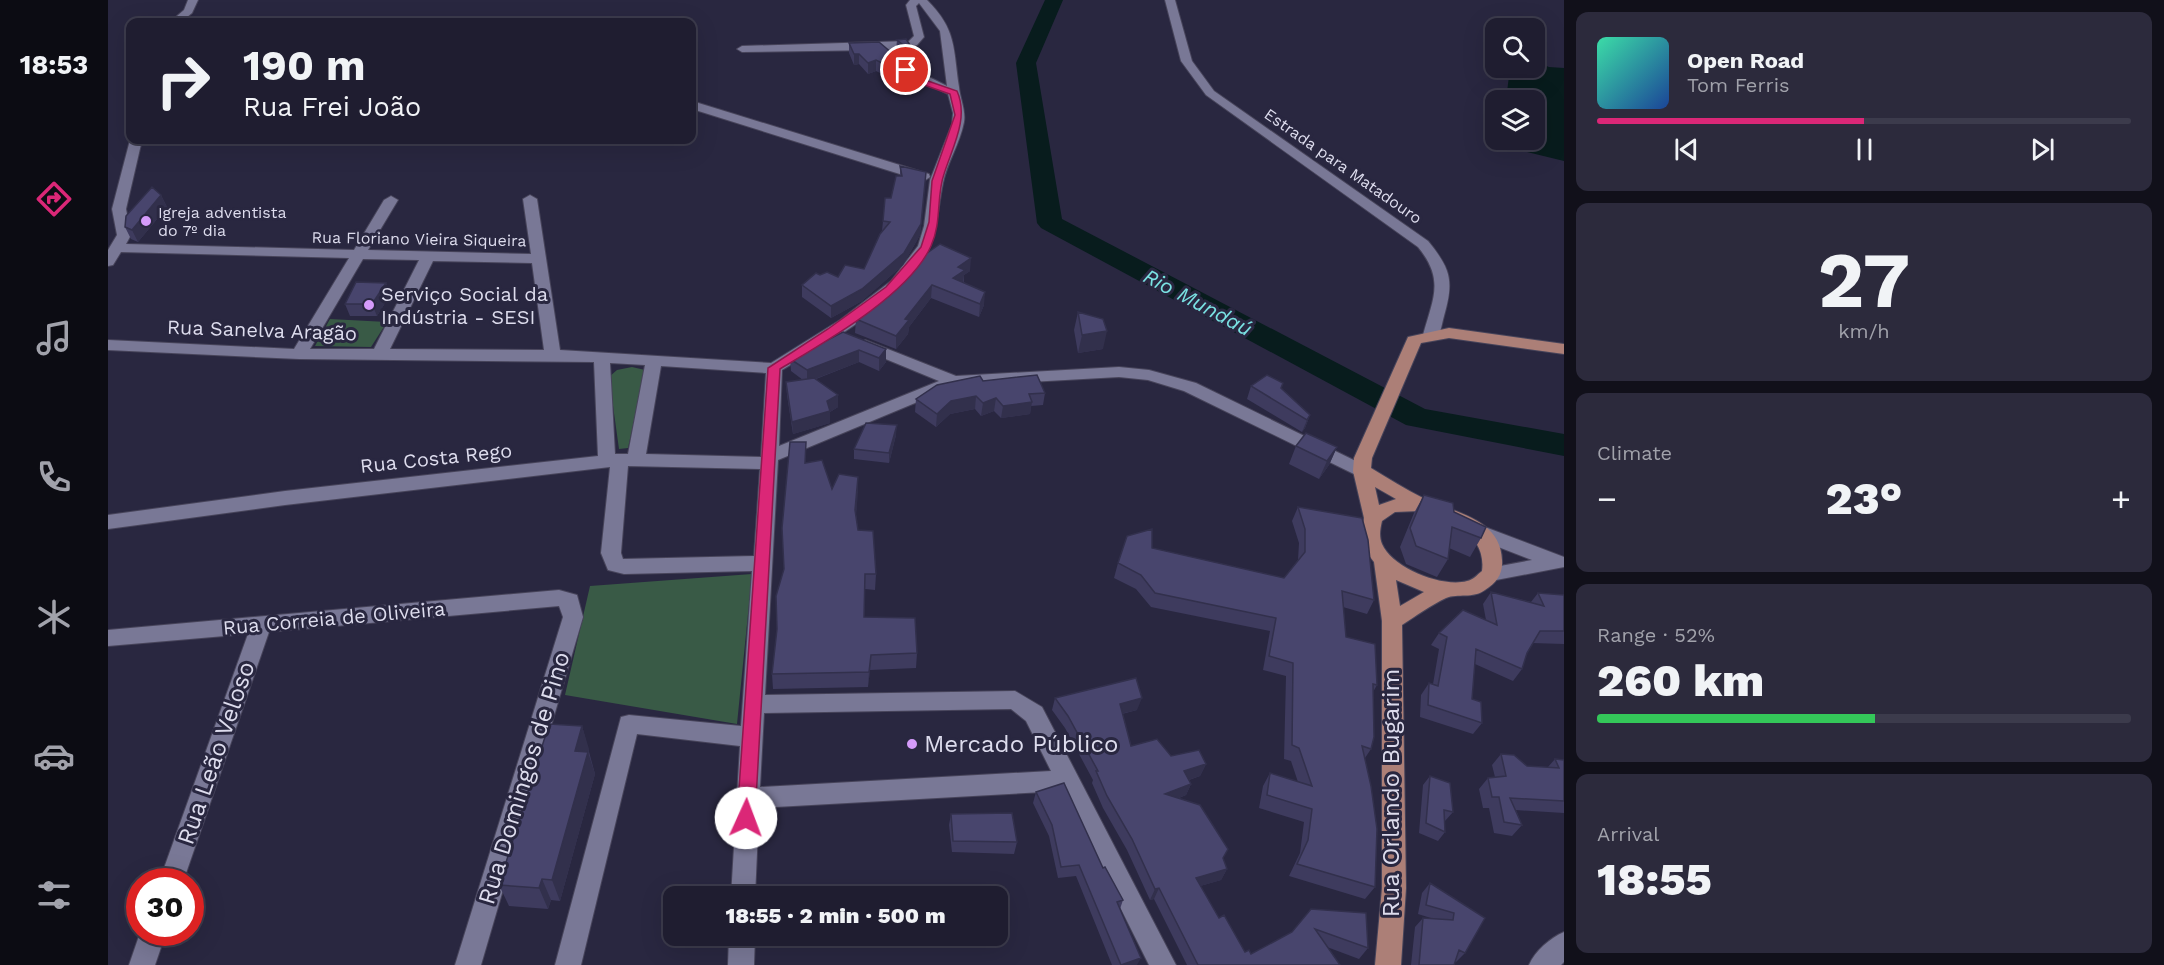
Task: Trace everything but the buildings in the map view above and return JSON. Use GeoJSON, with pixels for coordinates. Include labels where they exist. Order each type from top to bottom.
{"type":"FeatureCollection","features":[{"type":"Feature","properties":{"kind":"main road"},"geometry":{"type":"LineString","coordinates":[[1363,465],[1419,504],[1450,513],[1477,531],[1492,553],[1491,574],[1474,588],[1443,590],[1410,580],[1383,561],[1370,538],[1373,518],[1363,465],[1407,352],[1414,340],[1431,334],[1484,336],[1564,348]]}},
{"type":"Feature","properties":{"kind":"main road"},"geometry":{"type":"LineString","coordinates":[[1373,518],[1391,506],[1419,504]]}},
{"type":"Feature","properties":{"kind":"main road","name":"Rua Orlando Bugarim"},"geometry":{"type":"LineString","coordinates":[[1383,561],[1392,621],[1394,888],[1388,965]]}},
{"type":"Feature","properties":{"kind":"main road"},"geometry":{"type":"LineString","coordinates":[[1392,621],[1443,590]]}},
{"type":"Feature","properties":{"kind":"street"},"geometry":{"type":"LineString","coordinates":[[175,18],[179,0]]}},
{"type":"Feature","properties":{"kind":"street"},"geometry":{"type":"LineString","coordinates":[[179,18],[188,11],[193,0]]}},
{"type":"Feature","properties":{"kind":"street"},"geometry":{"type":"LineString","coordinates":[[742,49],[899,46],[917,41],[919,37],[911,5],[916,0]]}},
{"type":"Feature","properties":{"kind":"street"},"geometry":{"type":"LineString","coordinates":[[743,886],[749,737],[770,459],[774,368],[833,332],[890,289],[909,270],[926,247],[934,222],[937,181],[959,115],[954,92],[948,33],[940,17],[921,0]]}},
{"type":"Feature","properties":{"kind":"street","name":"Estrada para Matadouro"},"geometry":{"type":"LineString","coordinates":[[1170,0],[1186,63],[1194,76],[1210,93],[1424,244],[1440,263],[1445,278],[1431,334]]}},
{"type":"Feature","properties":{"kind":"street"},"geometry":{"type":"LineString","coordinates":[[881,46],[906,70],[924,82],[954,92]]}},
{"type":"Feature","properties":{"kind":"street"},"geometry":{"type":"LineString","coordinates":[[696,106],[937,181]]}},
{"type":"Feature","properties":{"kind":"street"},"geometry":{"type":"LineString","coordinates":[[108,262],[124,235],[119,209],[135,144]]}},
{"type":"Feature","properties":{"kind":"street"},"geometry":{"type":"LineString","coordinates":[[530,199],[553,355]]}},
{"type":"Feature","properties":{"kind":"street"},"geometry":{"type":"LineString","coordinates":[[299,354],[391,200]]}},
{"type":"Feature","properties":{"kind":"street","name":"Rua Floriano Vieira Siqueira"},"geometry":{"type":"LineString","coordinates":[[117,248],[539,260]]}},
{"type":"Feature","properties":{"kind":"street"},"geometry":{"type":"LineString","coordinates":[[380,354],[428,257]]}},
{"type":"Feature","properties":{"kind":"street"},"geometry":{"type":"LineString","coordinates":[[833,332],[954,381]]}},
{"type":"Feature","properties":{"kind":"street","name":"Rua Sanelva Aragão"},"geometry":{"type":"LineString","coordinates":[[108,345],[299,354],[553,355],[774,368]]}},
{"type":"Feature","properties":{"kind":"street"},"geometry":{"type":"LineString","coordinates":[[602,358],[621,460]]}},
{"type":"Feature","properties":{"kind":"street"},"geometry":{"type":"LineString","coordinates":[[654,361],[621,460],[611,553],[615,565],[624,567],[762,563]]}},
{"type":"Feature","properties":{"kind":"street"},"geometry":{"type":"LineString","coordinates":[[770,459],[954,381],[1078,372],[1149,375],[1190,387],[1363,465]]}},
{"type":"Feature","properties":{"kind":"street","name":"Rua Costa Rego"},"geometry":{"type":"LineString","coordinates":[[108,522],[285,498],[621,460],[770,459]]}},
{"type":"Feature","properties":{"kind":"street"},"geometry":{"type":"LineString","coordinates":[[1477,531],[1561,563]]}},
{"type":"Feature","properties":{"kind":"street"},"geometry":{"type":"LineString","coordinates":[[1491,574],[1561,563]]}},
{"type":"Feature","properties":{"kind":"street","name":"Rua Correia de Oliveira"},"geometry":{"type":"LineString","coordinates":[[108,638],[559,598]]}},
{"type":"Feature","properties":{"kind":"street","name":"Rua Domingos de Pino"},"geometry":{"type":"LineString","coordinates":[[468,965],[573,617],[570,601],[559,598]]}},
{"type":"Feature","properties":{"kind":"street","name":"Rua Leão Veloso"},"geometry":{"type":"LineString","coordinates":[[176,868],[261,625]]}},
{"type":"Feature","properties":{"kind":"street"},"geometry":{"type":"LineString","coordinates":[[752,704],[1015,700],[1034,714],[1163,965]]}},
{"type":"Feature","properties":{"kind":"street"},"geometry":{"type":"LineString","coordinates":[[568,965],[629,724],[749,737]]}},
{"type":"Feature","properties":{"kind":"street"},"geometry":{"type":"LineString","coordinates":[[747,798],[1068,780]]}},
{"type":"Feature","properties":{"kind":"street"},"geometry":{"type":"LineString","coordinates":[[1542,965],[1564,945]]}},
{"type":"Feature","properties":{"kind":"street"},"geometry":{"type":"LineString","coordinates":[[142,965],[149,946]]}},
{"type":"Feature","properties":{"kind":"street"},"geometry":{"type":"LineString","coordinates":[[741,965],[742,946]]}},
{"type":"Feature","properties":{"kind":"green space"},"geometry":{"type":"Polygon","coordinates":[[[330,319],[387,322],[371,347],[315,346],[330,319]]]}},
{"type":"Feature","properties":{"kind":"green space"},"geometry":{"type":"Polygon","coordinates":[[[632,367],[645,370],[628,448],[619,449],[609,377],[617,370],[632,367]]]}},
{"type":"Feature","properties":{"kind":"green space"},"geometry":{"type":"Polygon","coordinates":[[[752,574],[737,724],[565,695],[590,586],[752,574]]]}},
{"type":"Feature","properties":{"kind":"shaded area"},"geometry":{"type":"Polygon","coordinates":[[[1545,65],[1564,68],[1564,161],[1523,150],[1545,150],[1545,90],[1507,90],[1509,78],[1545,78],[1545,65]]]}},
{"type":"Feature","properties":{"kind":"waterway","name":"Rio Mundaú"},"geometry":{"type":"LineString","coordinates":[[1054,0],[1026,63],[1050,223],[1417,418],[1564,445]]}},
{"type":"Feature","properties":{"kind":"place","name":"Igreja adventista do 7º dia"},"geometry":{"type":"Point","coordinates":[146,221]}},
{"type":"Feature","properties":{"kind":"place","name":"Serviço Social da Indústria - SESI"},"geometry":{"type":"Point","coordinates":[369,305]}},
{"type":"Feature","properties":{"kind":"place","name":"Mercado Público"},"geometry":{"type":"Point","coordinates":[912,744]}},
{"type":"Feature","properties":{"kind":"route"},"geometry":{"type":"LineString","coordinates":[[746,818],[749,737],[770,463],[774,368],[833,332],[890,289],[909,270],[926,247],[934,222],[937,181],[959,115],[954,92],[924,82],[906,70]]}}]}
